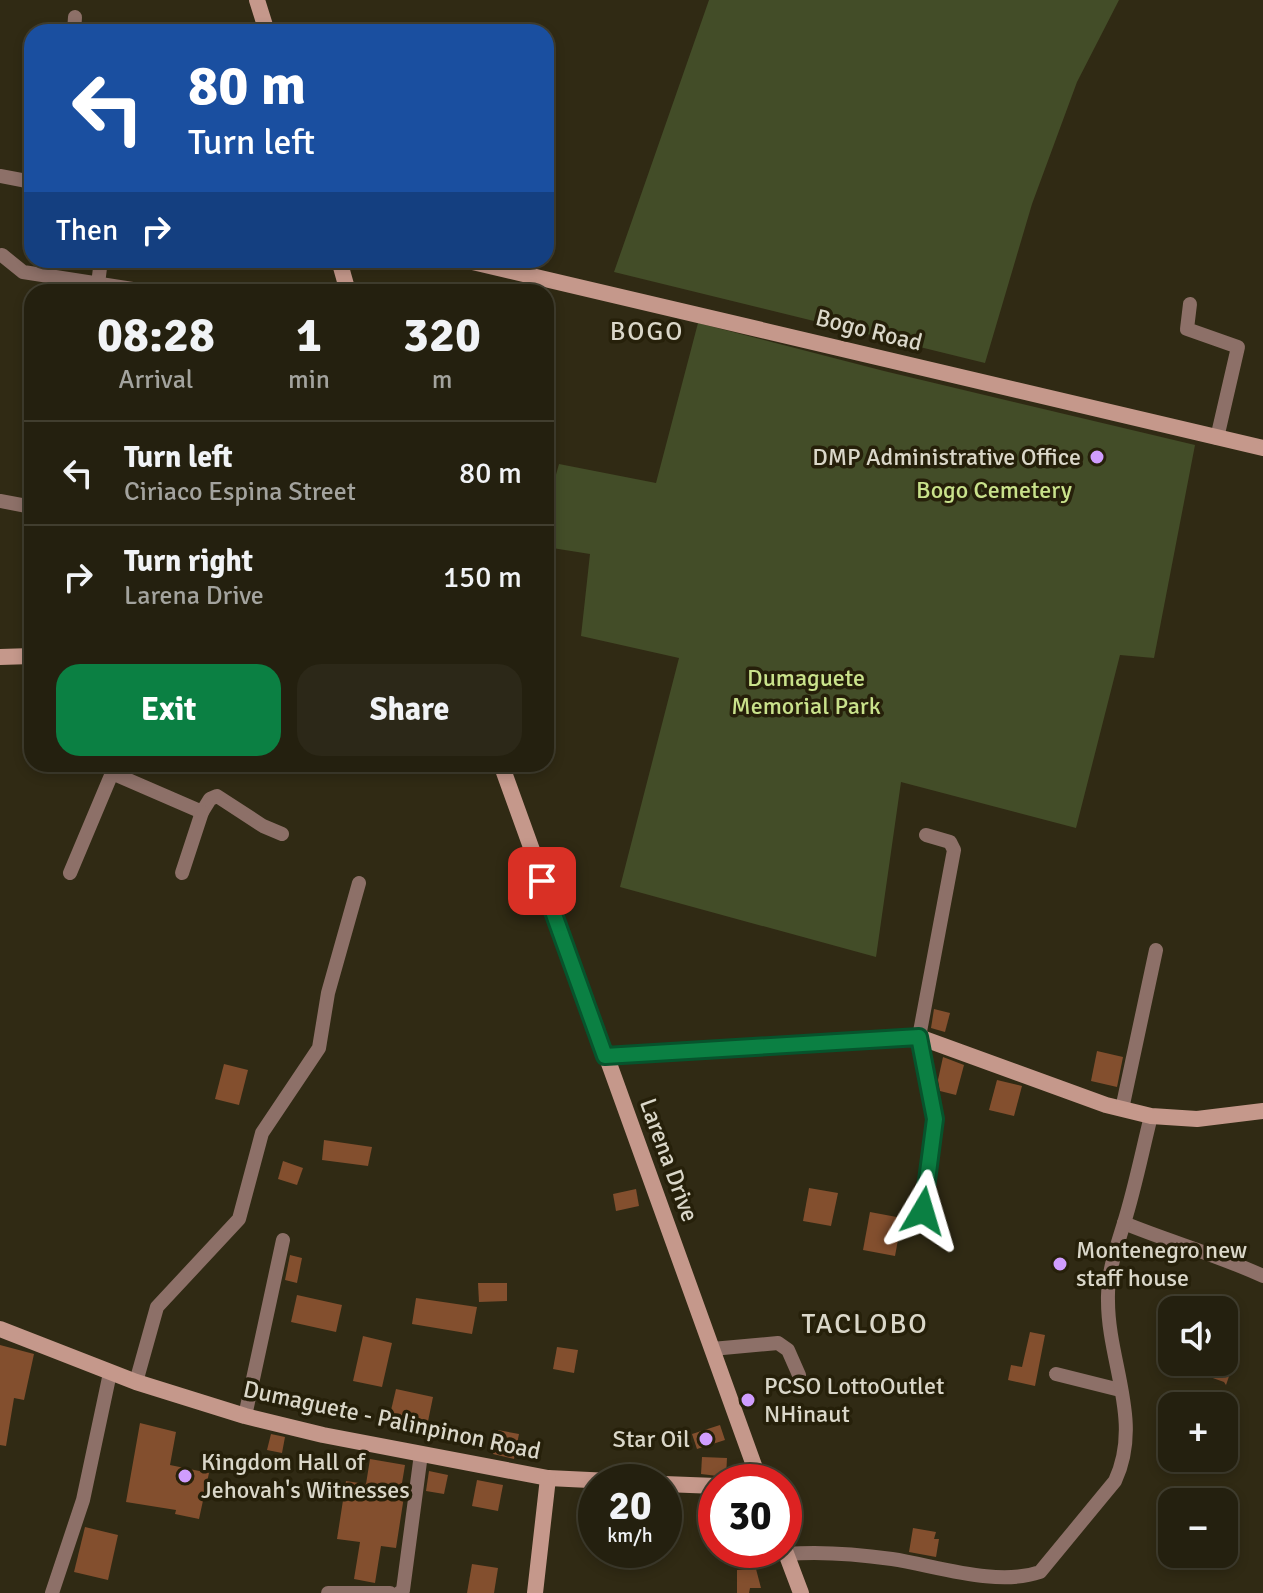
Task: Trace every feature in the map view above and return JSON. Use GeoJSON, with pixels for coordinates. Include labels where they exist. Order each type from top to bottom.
{"type":"FeatureCollection","features":[{"type":"Feature","properties":{"kind":"main road"},"geometry":{"type":"LineString","coordinates":[[257,0],[264,24]]}},
{"type":"Feature","properties":{"kind":"main road","name":"Bogo Road"},"geometry":{"type":"LineString","coordinates":[[498,268],[1263,448]]}},
{"type":"Feature","properties":{"kind":"main road"},"geometry":{"type":"LineString","coordinates":[[0,657],[24,656]]}},
{"type":"Feature","properties":{"kind":"main road","name":"Larena Drive"},"geometry":{"type":"LineString","coordinates":[[504,772],[754,1464]]}},
{"type":"Feature","properties":{"kind":"main road"},"geometry":{"type":"LineString","coordinates":[[605,1056],[919,1037],[1122,1109],[1151,1116],[1197,1119],[1263,1111]]}},
{"type":"Feature","properties":{"kind":"main road","name":"Dumaguete - Palinpinon Road"},"geometry":{"type":"LineString","coordinates":[[0,1329],[110,1373],[245,1416],[421,1454],[548,1478],[578,1479]]}},
{"type":"Feature","properties":{"kind":"main road"},"geometry":{"type":"LineString","coordinates":[[535,1593],[548,1478]]}},
{"type":"Feature","properties":{"kind":"main road"},"geometry":{"type":"LineString","coordinates":[[791,1568],[801,1593]]}},
{"type":"Feature","properties":{"kind":"street"},"geometry":{"type":"LineString","coordinates":[[0,176],[24,180]]}},
{"type":"Feature","properties":{"kind":"street"},"geometry":{"type":"LineString","coordinates":[[2,255],[23,272],[79,284]]}},
{"type":"Feature","properties":{"kind":"street"},"geometry":{"type":"LineString","coordinates":[[1190,304],[1187,329],[1238,347],[1217,438]]}},
{"type":"Feature","properties":{"kind":"street"},"geometry":{"type":"LineString","coordinates":[[0,501],[24,506]]}},
{"type":"Feature","properties":{"kind":"street"},"geometry":{"type":"LineString","coordinates":[[70,873],[112,772]]}},
{"type":"Feature","properties":{"kind":"street"},"geometry":{"type":"LineString","coordinates":[[122,772],[202,812]]}},
{"type":"Feature","properties":{"kind":"street"},"geometry":{"type":"LineString","coordinates":[[182,873],[202,812],[210,799],[217,796],[263,826],[282,834]]}},
{"type":"Feature","properties":{"kind":"street"},"geometry":{"type":"LineString","coordinates":[[923,1211],[935,1119],[919,1037],[954,850],[950,842],[926,835]]}},
{"type":"Feature","properties":{"kind":"street"},"geometry":{"type":"LineString","coordinates":[[136,1382],[157,1307],[239,1219],[262,1133],[319,1048],[328,993],[359,883]]}},
{"type":"Feature","properties":{"kind":"street"},"geometry":{"type":"LineString","coordinates":[[1122,1109],[1156,950]]}},
{"type":"Feature","properties":{"kind":"street"},"geometry":{"type":"LineString","coordinates":[[802,1552],[890,1559],[1005,1578],[1040,1572],[1115,1481],[1126,1446],[1127,1420],[1108,1301],[1114,1250],[1124,1223],[1151,1116]]}},
{"type":"Feature","properties":{"kind":"street"},"geometry":{"type":"LineString","coordinates":[[1124,1223],[1171,1242],[1220,1256],[1263,1276]]}},
{"type":"Feature","properties":{"kind":"street"},"geometry":{"type":"LineString","coordinates":[[245,1416],[283,1240]]}},
{"type":"Feature","properties":{"kind":"street"},"geometry":{"type":"LineString","coordinates":[[712,1349],[778,1343],[788,1350],[799,1375]]}},
{"type":"Feature","properties":{"kind":"street"},"geometry":{"type":"LineString","coordinates":[[52,1593],[83,1500],[110,1373]]}},
{"type":"Feature","properties":{"kind":"street"},"geometry":{"type":"LineString","coordinates":[[1056,1374],[1120,1390]]}},
{"type":"Feature","properties":{"kind":"street"},"geometry":{"type":"LineString","coordinates":[[399,1593],[403,1590],[421,1454]]}},
{"type":"Feature","properties":{"kind":"street"},"geometry":{"type":"LineString","coordinates":[[328,1593],[390,1593]]}},
{"type":"Feature","properties":{"kind":"green space"},"geometry":{"type":"Polygon","coordinates":[[[709,0],[1119,0],[1077,82],[1032,204],[985,363],[614,272],[709,0]]]}},
{"type":"Feature","properties":{"kind":"green space","name":"Dumaguete Memorial Park"},"geometry":{"type":"Polygon","coordinates":[[[698,323],[1195,445],[1154,658],[1120,655],[1076,828],[901,782],[876,957],[620,887],[679,658],[581,636],[590,554],[554,548],[554,482],[559,464],[656,483],[698,323]]]}},
{"type":"Feature","properties":{"kind":"building"},"geometry":{"type":"Polygon","coordinates":[[[934,1009],[950,1013],[945,1032],[931,1028],[934,1009]]]}},
{"type":"Feature","properties":{"kind":"building"},"geometry":{"type":"Polygon","coordinates":[[[1097,1051],[1123,1057],[1117,1087],[1091,1081],[1097,1051]]]}},
{"type":"Feature","properties":{"kind":"building"},"geometry":{"type":"Polygon","coordinates":[[[943,1057],[964,1065],[956,1095],[940,1091],[938,1080],[943,1057]]]}},
{"type":"Feature","properties":{"kind":"building"},"geometry":{"type":"Polygon","coordinates":[[[224,1064],[248,1070],[239,1105],[215,1099],[224,1064]]]}},
{"type":"Feature","properties":{"kind":"building"},"geometry":{"type":"Polygon","coordinates":[[[997,1080],[1022,1086],[1014,1116],[989,1110],[997,1080]]]}},
{"type":"Feature","properties":{"kind":"building"},"geometry":{"type":"Polygon","coordinates":[[[324,1140],[372,1147],[368,1166],[322,1160],[324,1140]]]}},
{"type":"Feature","properties":{"kind":"building"},"geometry":{"type":"Polygon","coordinates":[[[283,1161],[303,1168],[297,1185],[278,1179],[283,1161]]]}},
{"type":"Feature","properties":{"kind":"building"},"geometry":{"type":"Polygon","coordinates":[[[809,1188],[838,1193],[831,1226],[803,1221],[809,1188]]]}},
{"type":"Feature","properties":{"kind":"building"},"geometry":{"type":"Polygon","coordinates":[[[636,1189],[639,1206],[616,1211],[613,1194],[636,1189]]]}},
{"type":"Feature","properties":{"kind":"building"},"geometry":{"type":"Polygon","coordinates":[[[870,1212],[902,1218],[895,1256],[863,1250],[870,1212]]]}},
{"type":"Feature","properties":{"kind":"building"},"geometry":{"type":"Polygon","coordinates":[[[290,1255],[302,1258],[297,1283],[285,1280],[290,1255]]]}},
{"type":"Feature","properties":{"kind":"building"},"geometry":{"type":"Polygon","coordinates":[[[478,1283],[507,1283],[507,1301],[479,1302],[478,1283]]]}},
{"type":"Feature","properties":{"kind":"building"},"geometry":{"type":"Polygon","coordinates":[[[297,1295],[342,1305],[336,1332],[291,1322],[297,1295]]]}},
{"type":"Feature","properties":{"kind":"building"},"geometry":{"type":"Polygon","coordinates":[[[416,1298],[477,1307],[472,1334],[412,1324],[416,1298]]]}},
{"type":"Feature","properties":{"kind":"building"},"geometry":{"type":"Polygon","coordinates":[[[1030,1332],[1045,1335],[1035,1386],[1008,1380],[1011,1365],[1022,1367],[1030,1332]]]}},
{"type":"Feature","properties":{"kind":"building"},"geometry":{"type":"Polygon","coordinates":[[[363,1336],[392,1343],[382,1387],[353,1381],[363,1336]]]}},
{"type":"Feature","properties":{"kind":"building"},"geometry":{"type":"Polygon","coordinates":[[[0,1345],[34,1354],[24,1400],[14,1398],[6,1446],[0,1445],[0,1345]]]}},
{"type":"Feature","properties":{"kind":"building"},"geometry":{"type":"Polygon","coordinates":[[[557,1347],[578,1350],[574,1373],[553,1369],[557,1347]]]}},
{"type":"Feature","properties":{"kind":"building"},"geometry":{"type":"Polygon","coordinates":[[[1207,1376],[1229,1376],[1226,1385],[1207,1376]]]}},
{"type":"Feature","properties":{"kind":"building"},"geometry":{"type":"Polygon","coordinates":[[[396,1389],[433,1397],[426,1431],[388,1423],[396,1389]]]}},
{"type":"Feature","properties":{"kind":"building"},"geometry":{"type":"Polygon","coordinates":[[[140,1423],[176,1432],[170,1465],[209,1473],[199,1519],[175,1514],[176,1510],[126,1502],[140,1423]]]}},
{"type":"Feature","properties":{"kind":"building"},"geometry":{"type":"Polygon","coordinates":[[[720,1425],[725,1440],[697,1449],[692,1434],[720,1425]]]}},
{"type":"Feature","properties":{"kind":"building"},"geometry":{"type":"Polygon","coordinates":[[[498,1430],[519,1434],[514,1459],[493,1454],[498,1430]]]}},
{"type":"Feature","properties":{"kind":"building"},"geometry":{"type":"Polygon","coordinates":[[[271,1434],[285,1437],[282,1453],[267,1450],[271,1434]]]}},
{"type":"Feature","properties":{"kind":"building"},"geometry":{"type":"Polygon","coordinates":[[[702,1457],[727,1458],[727,1464],[702,1464],[702,1457]]]}},
{"type":"Feature","properties":{"kind":"building"},"geometry":{"type":"Polygon","coordinates":[[[370,1459],[405,1465],[401,1489],[405,1490],[396,1548],[381,1546],[375,1583],[354,1579],[360,1542],[337,1539],[346,1481],[366,1484],[370,1459]]]}},
{"type":"Feature","properties":{"kind":"building"},"geometry":{"type":"Polygon","coordinates":[[[429,1471],[448,1475],[444,1494],[426,1491],[429,1471]]]}},
{"type":"Feature","properties":{"kind":"building"},"geometry":{"type":"Polygon","coordinates":[[[477,1480],[503,1485],[498,1511],[472,1506],[477,1480]]]}},
{"type":"Feature","properties":{"kind":"building"},"geometry":{"type":"Polygon","coordinates":[[[85,1527],[118,1535],[108,1580],[74,1572],[85,1527]]]}},
{"type":"Feature","properties":{"kind":"building"},"geometry":{"type":"Polygon","coordinates":[[[913,1528],[936,1532],[934,1539],[939,1539],[936,1557],[909,1552],[913,1528]]]}},
{"type":"Feature","properties":{"kind":"building"},"geometry":{"type":"Polygon","coordinates":[[[472,1564],[498,1568],[494,1593],[467,1593],[472,1564]]]}},
{"type":"Feature","properties":{"kind":"building"},"geometry":{"type":"Polygon","coordinates":[[[756,1569],[761,1588],[750,1588],[749,1593],[737,1593],[737,1570],[756,1569]]]}},
{"type":"Feature","properties":{"kind":"place","name":"DMP Administrative Office"},"geometry":{"type":"Point","coordinates":[1097,457]}},
{"type":"Feature","properties":{"kind":"place","name":"Montenegro new staff house"},"geometry":{"type":"Point","coordinates":[1060,1264]}},
{"type":"Feature","properties":{"kind":"place","name":"PCSO LottoOutlet NHinaut"},"geometry":{"type":"Point","coordinates":[748,1400]}},
{"type":"Feature","properties":{"kind":"place","name":"Star Oil"},"geometry":{"type":"Point","coordinates":[706,1439]}},
{"type":"Feature","properties":{"kind":"place","name":"Kingdom Hall of Jehovah's Witnesses"},"geometry":{"type":"Point","coordinates":[185,1476]}},
{"type":"Feature","properties":{"kind":"district","name":"BOGO"},"geometry":{"type":"Point","coordinates":[647,331]}},
{"type":"Feature","properties":{"kind":"district","name":"TACLOBO"},"geometry":{"type":"Point","coordinates":[865,1323]}},
{"type":"Feature","properties":{"kind":"route"},"geometry":{"type":"LineString","coordinates":[[542,881],[605,1056],[919,1037],[935,1119],[923,1211]]}},
{"type":"Feature","properties":{"kind":"park label","name":"Bogo Cemetery"},"geometry":{"type":"Point","coordinates":[994,490]}}]}
